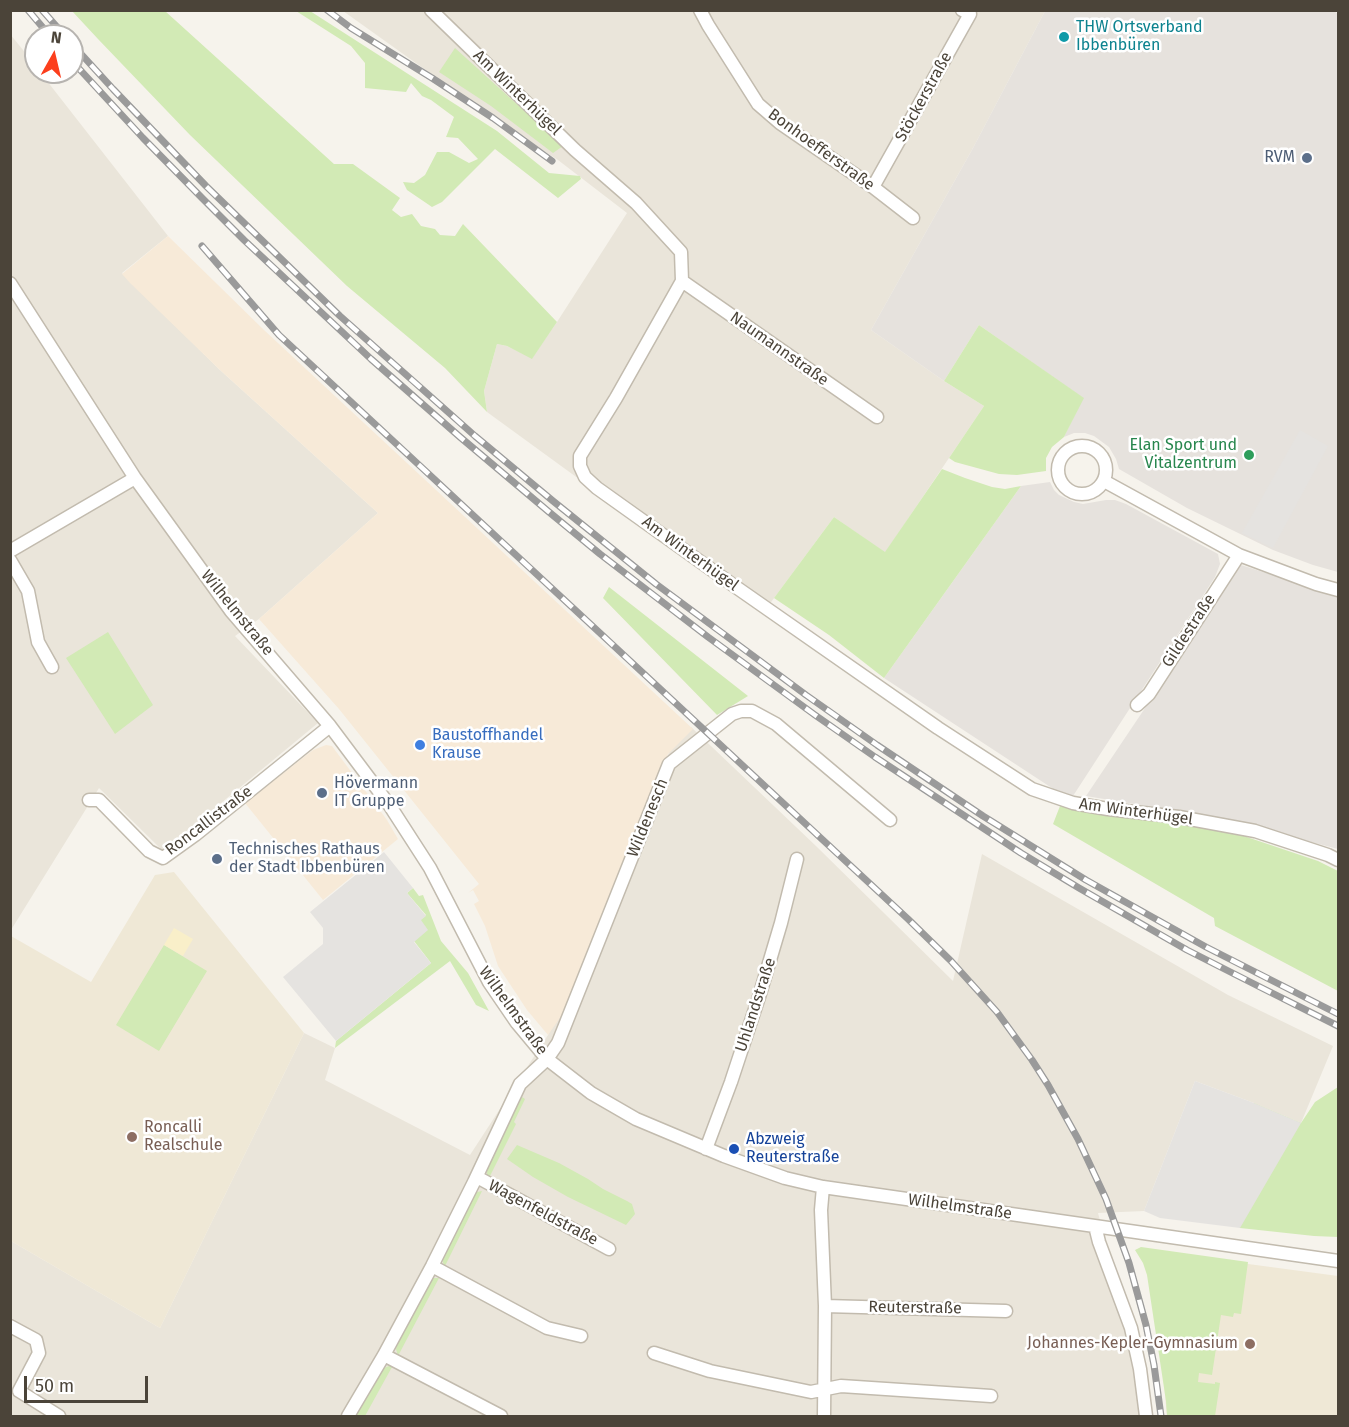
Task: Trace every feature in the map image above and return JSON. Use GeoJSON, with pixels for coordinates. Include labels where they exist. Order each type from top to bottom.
{"type":"FeatureCollection","features":[{"type":"Feature","properties":{"kind":"street","name":"Am Winterhügel"},"geometry":{"type":"LineString","coordinates":[[431,10],[575,150],[636,203],[681,252],[682,281],[616,398],[580,456],[580,466],[585,477],[742,592],[1032,789],[1073,804],[1179,817],[1255,831],[1338,860]]}},
{"type":"Feature","properties":{"kind":"street","name":"Bonhoefferstraße"},"geometry":{"type":"LineString","coordinates":[[700,10],[758,104],[780,123],[873,187],[913,218]]}},
{"type":"Feature","properties":{"kind":"street","name":"Stöckerstraße"},"geometry":{"type":"LineString","coordinates":[[873,187],[970,15],[962,10]]}},
{"type":"Feature","properties":{"kind":"street","name":"Naumannstraße"},"geometry":{"type":"LineString","coordinates":[[682,281],[877,417]]}},
{"type":"Feature","properties":{"kind":"street","name":"Wilhelmstraße"},"geometry":{"type":"LineString","coordinates":[[10,283],[135,478],[231,611],[330,726],[390,806],[430,868],[489,982],[517,1023],[547,1059],[591,1093],[636,1119],[706,1149],[785,1178],[823,1187],[1338,1261]]}},
{"type":"Feature","properties":{"kind":"street"},"geometry":{"type":"LineString","coordinates":[[1075,446],[1091,447],[1104,458],[1107,471],[1104,481],[1099,488],[1086,494],[1070,491],[1063,486],[1058,475],[1060,459],[1065,452],[1075,446]]}},
{"type":"Feature","properties":{"kind":"street"},"geometry":{"type":"LineString","coordinates":[[10,551],[135,478]]}},
{"type":"Feature","properties":{"kind":"street"},"geometry":{"type":"LineString","coordinates":[[1104,481],[1239,555],[1338,590]]}},
{"type":"Feature","properties":{"kind":"street","name":"Gildestraße"},"geometry":{"type":"LineString","coordinates":[[1137,705],[1149,694],[1239,555]]}},
{"type":"Feature","properties":{"kind":"street"},"geometry":{"type":"LineString","coordinates":[[10,560],[27,591],[38,642],[52,667]]}},
{"type":"Feature","properties":{"kind":"street","name":"Wildenesch"},"geometry":{"type":"LineString","coordinates":[[547,1059],[558,1043],[669,764],[732,714],[752,711],[776,724],[890,820]]}},
{"type":"Feature","properties":{"kind":"street","name":"Roncallistraße"},"geometry":{"type":"LineString","coordinates":[[89,800],[99,800],[150,851],[163,858],[330,726]]}},
{"type":"Feature","properties":{"kind":"street","name":"Uhlandstraße"},"geometry":{"type":"LineString","coordinates":[[706,1149],[759,997],[797,859]]}},
{"type":"Feature","properties":{"kind":"street","name":"Wagenfeldstraße"},"geometry":{"type":"LineString","coordinates":[[348,1416],[432,1266],[520,1084],[547,1059]]}},
{"type":"Feature","properties":{"kind":"street","name":"Wagenfeldstraße"},"geometry":{"type":"LineString","coordinates":[[477,1177],[609,1249]]}},
{"type":"Feature","properties":{"kind":"street"},"geometry":{"type":"LineString","coordinates":[[823,1187],[821,1209],[825,1306],[824,1416]]}},
{"type":"Feature","properties":{"kind":"street"},"geometry":{"type":"LineString","coordinates":[[1095,1226],[1131,1328],[1140,1369],[1146,1416]]}},
{"type":"Feature","properties":{"kind":"street"},"geometry":{"type":"LineString","coordinates":[[432,1266],[548,1328],[581,1336]]}},
{"type":"Feature","properties":{"kind":"street","name":"Reuterstraße"},"geometry":{"type":"LineString","coordinates":[[825,1306],[1006,1311]]}},
{"type":"Feature","properties":{"kind":"street"},"geometry":{"type":"LineString","coordinates":[[10,1326],[36,1341],[39,1353],[19,1391],[59,1416]]}},
{"type":"Feature","properties":{"kind":"street"},"geometry":{"type":"LineString","coordinates":[[654,1353],[710,1371],[811,1392],[841,1386],[991,1396]]}},
{"type":"Feature","properties":{"kind":"street"},"geometry":{"type":"LineString","coordinates":[[384,1355],[501,1416]]}},
{"type":"Feature","properties":{"kind":"shaded area"},"geometry":{"type":"Polygon","coordinates":[[[1333,10],[1338,14],[1338,572],[1273,550],[1187,508],[1119,469],[1109,447],[1094,436],[1074,433],[1064,437],[1083,398],[979,325],[944,381],[871,330],[973,148],[1045,11],[1333,10]]]}},
{"type":"Feature","properties":{"kind":"shaded area"},"geometry":{"type":"Polygon","coordinates":[[[343,11],[1045,11],[973,148],[871,330],[984,406],[885,553],[834,517],[763,613],[487,412],[484,391],[497,344],[507,346],[532,358],[627,213],[558,160],[493,118],[343,11]]]}},
{"type":"Feature","properties":{"kind":"shaded area"},"geometry":{"type":"Polygon","coordinates":[[[10,34],[24,51],[24,84],[49,84],[168,236],[122,273],[220,370],[378,513],[259,619],[235,636],[318,723],[163,851],[99,788],[11,930],[10,34]]]}},
{"type":"Feature","properties":{"kind":"shaded area"},"geometry":{"type":"Polygon","coordinates":[[[168,236],[264,330],[693,729],[668,754],[571,1002],[548,1035],[527,1010],[498,966],[485,926],[474,904],[479,901],[473,890],[468,893],[479,884],[339,709],[259,619],[378,513],[220,370],[122,274],[168,236]]]}},
{"type":"Feature","properties":{"kind":"shaded area"},"geometry":{"type":"Polygon","coordinates":[[[1300,430],[1328,446],[1273,548],[1242,533],[1300,430]]]}},
{"type":"Feature","properties":{"kind":"shaded area"},"geometry":{"type":"Polygon","coordinates":[[[1050,482],[1059,495],[1074,502],[1083,504],[1115,500],[1126,504],[1218,554],[1220,564],[1215,577],[1073,796],[1058,792],[884,678],[1021,486],[1050,482]]]}},
{"type":"Feature","properties":{"kind":"shaded area"},"geometry":{"type":"Polygon","coordinates":[[[1241,565],[1338,596],[1338,849],[1224,819],[1086,796],[1241,565]]]}},
{"type":"Feature","properties":{"kind":"shaded area"},"geometry":{"type":"Polygon","coordinates":[[[691,727],[953,981],[982,854],[1228,995],[1333,1046],[1301,1123],[1195,1081],[1144,1211],[1098,1213],[1141,1373],[1142,1416],[11,1416],[11,1241],[160,1328],[304,1033],[335,1048],[325,1080],[470,1155],[548,1035],[670,750],[691,727]]]}},
{"type":"Feature","properties":{"kind":"shaded area"},"geometry":{"type":"Polygon","coordinates":[[[326,745],[332,746],[387,820],[398,839],[323,900],[245,803],[313,750],[326,745]]]}},
{"type":"Feature","properties":{"kind":"shaded area"},"geometry":{"type":"Polygon","coordinates":[[[384,852],[413,888],[407,893],[426,916],[421,920],[428,930],[414,942],[431,963],[336,1041],[283,977],[323,944],[323,928],[310,912],[384,852]]]}},
{"type":"Feature","properties":{"kind":"shaded area","name":"Roncalli Realschule"},"geometry":{"type":"Polygon","coordinates":[[[174,872],[304,1033],[160,1328],[11,1241],[11,936],[91,982],[155,875],[174,872]]]}},
{"type":"Feature","properties":{"kind":"shaded area"},"geometry":{"type":"Polygon","coordinates":[[[1195,1081],[1301,1123],[1240,1228],[1160,1218],[1144,1211],[1195,1081]]]}},
{"type":"Feature","properties":{"kind":"shaded area","name":"Johannes-Kepler-Gymnasium"},"geometry":{"type":"Polygon","coordinates":[[[1151,1251],[1338,1276],[1338,1416],[1167,1416],[1151,1251]]]}},
{"type":"Feature","properties":{"kind":"green space"},"geometry":{"type":"Polygon","coordinates":[[[72,11],[165,11],[334,164],[353,164],[400,198],[392,210],[401,217],[412,214],[421,226],[435,229],[440,235],[455,236],[463,224],[557,322],[532,359],[507,346],[497,344],[484,391],[487,412],[445,368],[347,286],[190,135],[72,11]]]}},
{"type":"Feature","properties":{"kind":"green space"},"geometry":{"type":"Polygon","coordinates":[[[296,11],[310,11],[497,131],[549,173],[580,176],[581,179],[558,198],[495,149],[442,202],[432,207],[407,190],[403,182],[414,183],[425,175],[437,152],[449,152],[469,163],[478,159],[458,138],[446,137],[454,117],[422,96],[411,83],[406,92],[365,88],[365,63],[351,46],[296,11]]]}},
{"type":"Feature","properties":{"kind":"green space"},"geometry":{"type":"Polygon","coordinates":[[[455,48],[563,146],[553,153],[491,106],[439,72],[455,48]]]}},
{"type":"Feature","properties":{"kind":"green space"},"geometry":{"type":"Polygon","coordinates":[[[979,325],[1084,398],[1064,437],[1052,447],[1046,458],[1046,471],[1017,475],[999,474],[955,462],[949,458],[984,406],[944,381],[979,325]]]}},
{"type":"Feature","properties":{"kind":"green space"},"geometry":{"type":"Polygon","coordinates":[[[942,469],[992,487],[1005,489],[1021,486],[884,678],[829,635],[774,598],[834,517],[885,552],[942,469]]]}},
{"type":"Feature","properties":{"kind":"green space"},"geometry":{"type":"Polygon","coordinates":[[[609,587],[748,696],[717,715],[603,598],[609,587]]]}},
{"type":"Feature","properties":{"kind":"green space"},"geometry":{"type":"Polygon","coordinates":[[[108,632],[153,705],[115,734],[66,658],[108,632]]]}},
{"type":"Feature","properties":{"kind":"green space"},"geometry":{"type":"Polygon","coordinates":[[[1060,806],[1229,831],[1318,861],[1338,871],[1338,991],[1215,926],[1214,918],[1053,824],[1060,806]]]}},
{"type":"Feature","properties":{"kind":"green space"},"geometry":{"type":"Polygon","coordinates":[[[413,888],[419,896],[423,895],[441,941],[468,973],[489,1011],[476,1005],[450,961],[335,1048],[336,1041],[431,963],[414,941],[420,920],[426,915],[407,893],[413,888]]]}},
{"type":"Feature","properties":{"kind":"green space"},"geometry":{"type":"Polygon","coordinates":[[[164,945],[207,971],[159,1051],[116,1025],[164,945]]]}},
{"type":"Feature","properties":{"kind":"green space"},"geometry":{"type":"Polygon","coordinates":[[[1338,1087],[1338,1237],[1240,1228],[1234,1224],[1254,1103],[1301,1123],[1315,1102],[1338,1087]]]}},
{"type":"Feature","properties":{"kind":"green space"},"geometry":{"type":"Polygon","coordinates":[[[522,1097],[525,1099],[514,1122],[516,1124],[489,1178],[487,1167],[522,1097]]]}},
{"type":"Feature","properties":{"kind":"green space"},"geometry":{"type":"Polygon","coordinates":[[[517,1145],[559,1163],[627,1201],[632,1204],[635,1214],[626,1225],[533,1177],[507,1159],[517,1145]]]}},
{"type":"Feature","properties":{"kind":"green space"},"geometry":{"type":"Polygon","coordinates":[[[482,1191],[445,1266],[442,1256],[473,1194],[482,1191]]]}},
{"type":"Feature","properties":{"kind":"green space"},"geometry":{"type":"Polygon","coordinates":[[[1141,1247],[1248,1262],[1241,1314],[1234,1313],[1233,1317],[1221,1315],[1212,1375],[1199,1373],[1198,1382],[1220,1383],[1215,1416],[1167,1416],[1147,1275],[1135,1250],[1141,1247]]]}},
{"type":"Feature","properties":{"kind":"green space"},"geometry":{"type":"Polygon","coordinates":[[[434,1278],[439,1278],[398,1356],[397,1345],[429,1282],[434,1278]]]}},
{"type":"Feature","properties":{"kind":"green space"},"geometry":{"type":"Polygon","coordinates":[[[389,1366],[392,1367],[365,1416],[355,1416],[382,1370],[389,1366]]]}},
{"type":"Feature","properties":{"kind":"sand"},"geometry":{"type":"Polygon","coordinates":[[[174,928],[193,939],[183,956],[164,945],[174,928]]]}},
{"type":"Feature","properties":{"kind":"railway"},"geometry":{"type":"LineString","coordinates":[[28,10],[40,24]]}},
{"type":"Feature","properties":{"kind":"railway"},"geometry":{"type":"LineString","coordinates":[[42,10],[54,24]]}},
{"type":"Feature","properties":{"kind":"railway"},"geometry":{"type":"LineString","coordinates":[[327,10],[351,28],[493,118],[552,161]]}},
{"type":"Feature","properties":{"kind":"railway"},"geometry":{"type":"LineString","coordinates":[[84,57],[206,186],[340,316],[475,436],[656,584],[806,695],[983,816],[1086,880],[1145,913],[1206,947],[1338,1014]]}},
{"type":"Feature","properties":{"kind":"railway"},"geometry":{"type":"LineString","coordinates":[[84,74],[143,138],[244,240],[371,359],[549,512],[708,637],[875,757],[1021,853],[1187,950],[1338,1026]]}},
{"type":"Feature","properties":{"kind":"railway"},"geometry":{"type":"LineString","coordinates":[[202,246],[279,335],[908,919],[951,961],[997,1012],[1048,1085],[1078,1139],[1106,1199],[1129,1263],[1146,1325],[1161,1416]]}},
{"type":"Feature","properties":{"kind":"place","name":"THW Ortsverband Ibbenbüren"},"geometry":{"type":"Point","coordinates":[1064,37]}},
{"type":"Feature","properties":{"kind":"place","name":"RVM"},"geometry":{"type":"Point","coordinates":[1307,158]}},
{"type":"Feature","properties":{"kind":"place","name":"Elan Sport und Vitalzentrum"},"geometry":{"type":"Point","coordinates":[1249,455]}},
{"type":"Feature","properties":{"kind":"place","name":"Baustoffhandel Krause"},"geometry":{"type":"Point","coordinates":[420,745]}},
{"type":"Feature","properties":{"kind":"place","name":"Hövermann IT Gruppe"},"geometry":{"type":"Point","coordinates":[322,793]}},
{"type":"Feature","properties":{"kind":"place","name":"Technisches Rathaus der Stadt Ibbenbüren"},"geometry":{"type":"Point","coordinates":[217,859]}},
{"type":"Feature","properties":{"kind":"place","name":"Roncalli Realschule"},"geometry":{"type":"Point","coordinates":[132,1137]}},
{"type":"Feature","properties":{"kind":"place","name":"Abzweig Reuterstraße"},"geometry":{"type":"Point","coordinates":[734,1149]}},
{"type":"Feature","properties":{"kind":"place","name":"Johannes-Kepler-Gymnasium"},"geometry":{"type":"Point","coordinates":[1250,1344]}}]}
